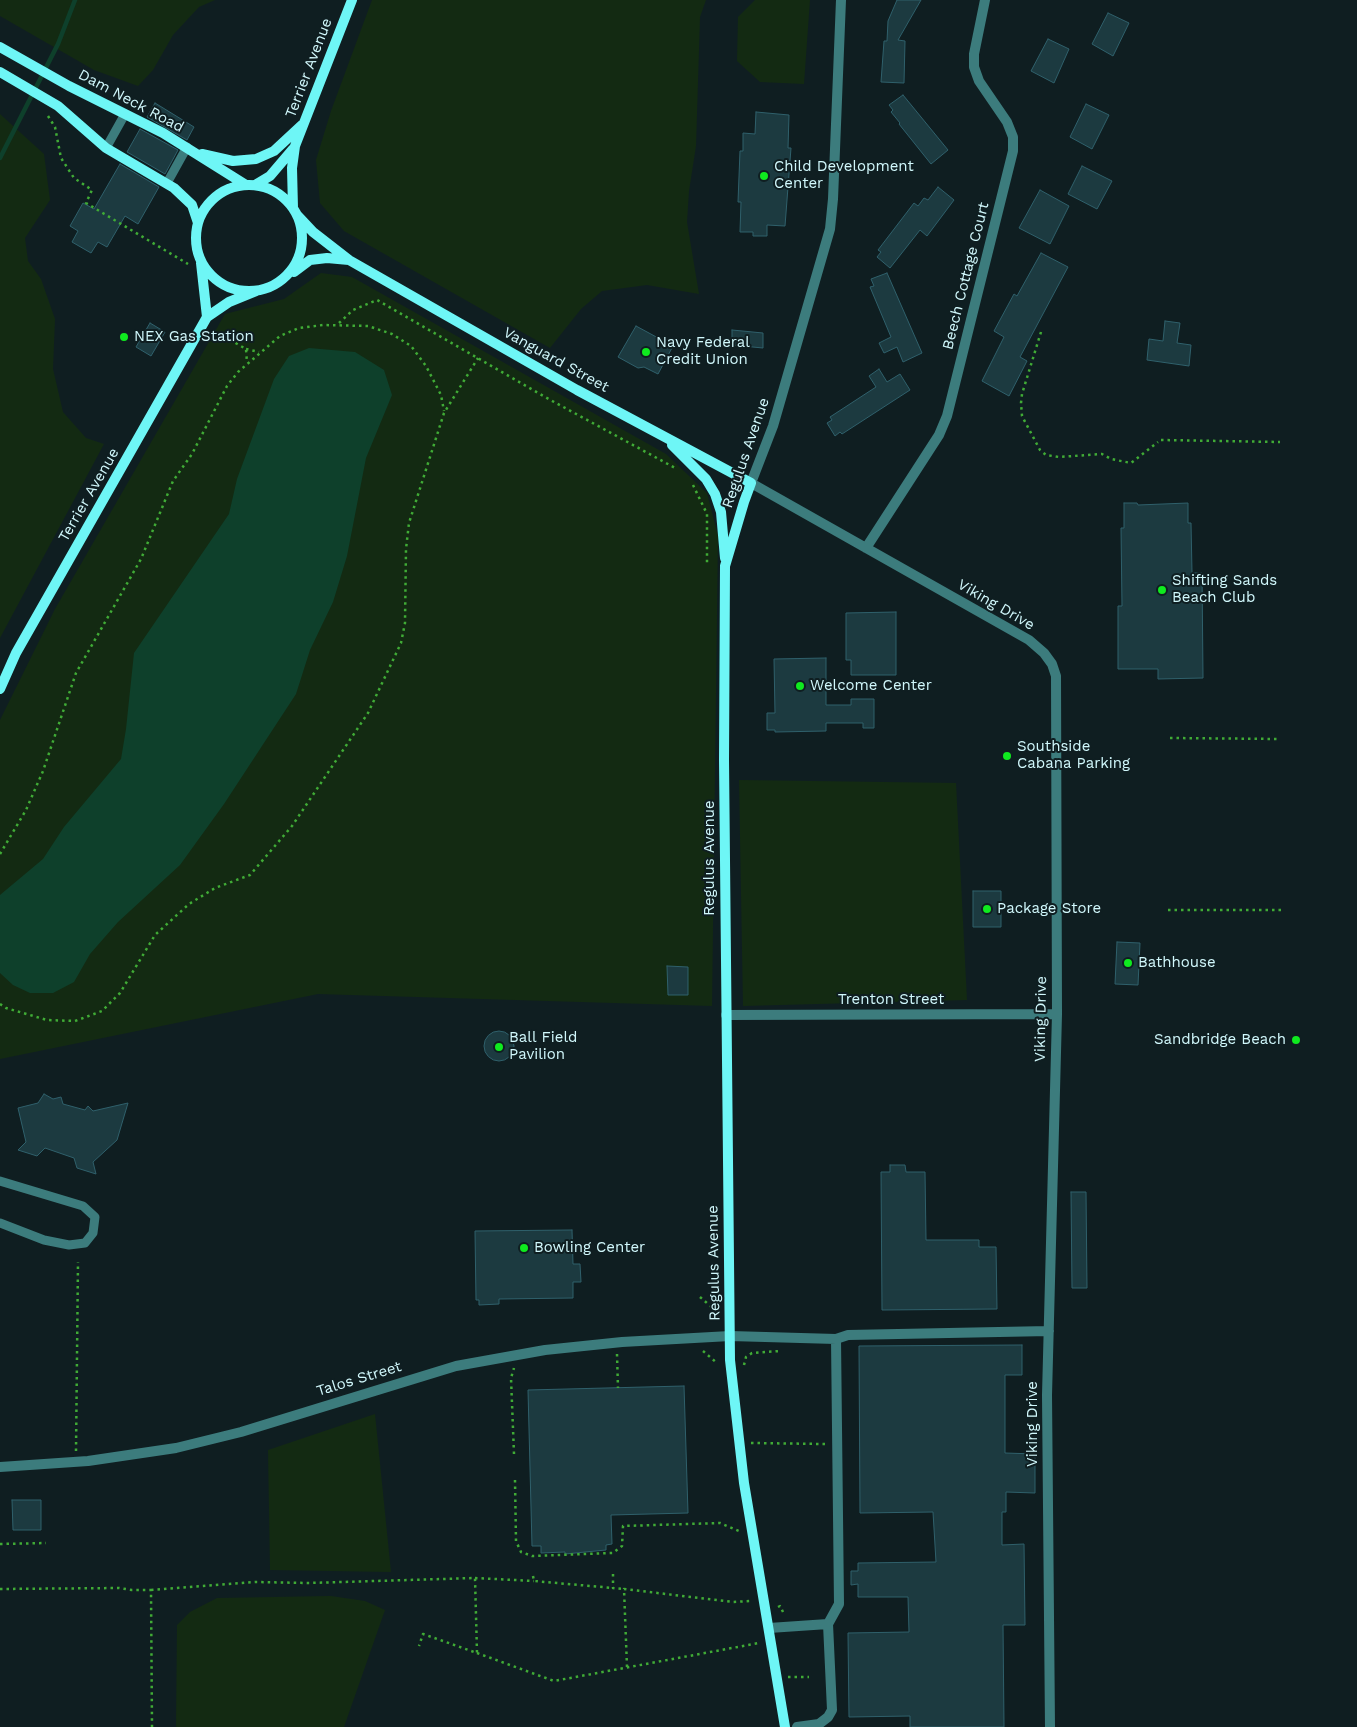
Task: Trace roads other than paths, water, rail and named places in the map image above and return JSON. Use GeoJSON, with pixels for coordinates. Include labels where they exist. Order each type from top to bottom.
{"type":"FeatureCollection","features":[{"type":"Feature","properties":{"kind":"street","name":"Terrier Avenue"},"geometry":{"type":"LineString","coordinates":[[250,185],[270,176],[284,162],[295,146],[352,0]]}},
{"type":"Feature","properties":{"kind":"street","name":"Regulus Avenue"},"geometry":{"type":"LineString","coordinates":[[785,1727],[738,1443],[730,1360],[726,1015],[725,566],[752,482],[773,426],[830,229],[834,199],[841,0]]}},
{"type":"Feature","properties":{"kind":"street","name":"Beech Cottage Court"},"geometry":{"type":"LineString","coordinates":[[866,548],[939,435],[946,416],[1013,151],[1013,137],[1007,122],[979,81],[974,67],[974,54],[985,0]]}},
{"type":"Feature","properties":{"kind":"street","name":"Dam Neck Road"},"geometry":{"type":"LineString","coordinates":[[0,47],[39,70],[187,147],[250,185]]}},
{"type":"Feature","properties":{"kind":"street"},"geometry":{"type":"LineString","coordinates":[[0,72],[48,99],[106,148],[167,184],[192,205],[198,223]]}},
{"type":"Feature","properties":{"kind":"street"},"geometry":{"type":"LineString","coordinates":[[196,153],[233,161],[256,159],[274,151],[304,123]]}},
{"type":"Feature","properties":{"kind":"street","name":"Terrier Avenue"},"geometry":{"type":"LineString","coordinates":[[295,146],[292,168],[295,212]]}},
{"type":"Feature","properties":{"kind":"street"},"geometry":{"type":"LineString","coordinates":[[200,258],[209,273],[222,284],[238,290],[256,291],[272,286],[286,277],[296,264],[302,248],[302,231],[295,212],[283,197],[270,189],[250,185],[230,189],[216,197],[205,208],[198,223],[196,241],[200,258],[206,317]]}},
{"type":"Feature","properties":{"kind":"street","name":"Vanguard Street"},"geometry":{"type":"LineString","coordinates":[[295,212],[313,232],[349,260],[665,438],[752,482]]}},
{"type":"Feature","properties":{"kind":"street","name":"Vanguard Street"},"geometry":{"type":"LineString","coordinates":[[286,277],[310,260],[327,258],[349,260]]}},
{"type":"Feature","properties":{"kind":"street","name":"Terrier Avenue"},"geometry":{"type":"LineString","coordinates":[[0,689],[16,653],[206,317],[229,302],[256,291]]}},
{"type":"Feature","properties":{"kind":"street"},"geometry":{"type":"LineString","coordinates":[[665,438],[706,479],[715,494],[721,512],[725,566]]}},
{"type":"Feature","properties":{"kind":"street","name":"Viking Drive"},"geometry":{"type":"LineString","coordinates":[[752,482],[1029,640],[1044,653],[1052,664],[1056,676],[1057,1014],[1048,1332],[1050,1727]]}},
{"type":"Feature","properties":{"kind":"street","name":"Trenton Street"},"geometry":{"type":"LineString","coordinates":[[726,1015],[1057,1014]]}},
{"type":"Feature","properties":{"kind":"street","name":"Talos Street"},"geometry":{"type":"LineString","coordinates":[[0,1467],[88,1462],[176,1448],[241,1432],[424,1375],[502,1357],[613,1343],[730,1336],[836,1339],[848,1335],[1048,1332]]}},
{"type":"Feature","properties":{"kind":"street"},"geometry":{"type":"LineString","coordinates":[[797,1727],[819,1724],[828,1717],[832,1710],[828,1624],[839,1604],[836,1339]]}},
{"type":"Feature","properties":{"kind":"street"},"geometry":{"type":"LineString","coordinates":[[769,1628],[828,1624]]}},
{"type":"Feature","properties":{"kind":"lane"},"geometry":{"type":"LineString","coordinates":[[106,148],[125,114]]}},
{"type":"Feature","properties":{"kind":"lane"},"geometry":{"type":"LineString","coordinates":[[167,184],[187,147]]}},
{"type":"Feature","properties":{"kind":"lane"},"geometry":{"type":"LineString","coordinates":[[0,1182],[83,1206],[96,1217],[93,1233],[85,1243],[69,1245],[44,1240],[0,1223]]}},
{"type":"Feature","properties":{"kind":"waterway"},"geometry":{"type":"LineString","coordinates":[[0,158],[58,44],[75,0]]}},
{"type":"Feature","properties":{"kind":"place","name":"Child Development Center"},"geometry":{"type":"Point","coordinates":[764,176]}},
{"type":"Feature","properties":{"kind":"place","name":"NEX Gas Station"},"geometry":{"type":"Point","coordinates":[124,337]}},
{"type":"Feature","properties":{"kind":"place","name":"Navy Federal Credit Union"},"geometry":{"type":"Point","coordinates":[646,352]}},
{"type":"Feature","properties":{"kind":"place","name":"Shifting Sands Beach Club"},"geometry":{"type":"Point","coordinates":[1162,590]}},
{"type":"Feature","properties":{"kind":"place","name":"Welcome Center"},"geometry":{"type":"Point","coordinates":[800,686]}},
{"type":"Feature","properties":{"kind":"place","name":"Southside Cabana Parking"},"geometry":{"type":"Point","coordinates":[1007,756]}},
{"type":"Feature","properties":{"kind":"place","name":"Package Store"},"geometry":{"type":"Point","coordinates":[987,909]}},
{"type":"Feature","properties":{"kind":"place","name":"Bathhouse"},"geometry":{"type":"Point","coordinates":[1128,963]}},
{"type":"Feature","properties":{"kind":"place","name":"Sandbridge Beach"},"geometry":{"type":"Point","coordinates":[1296,1040]}},
{"type":"Feature","properties":{"kind":"place","name":"Ball Field Pavilion"},"geometry":{"type":"Point","coordinates":[499,1047]}},
{"type":"Feature","properties":{"kind":"place","name":"Bowling Center"},"geometry":{"type":"Point","coordinates":[524,1248]}}]}
